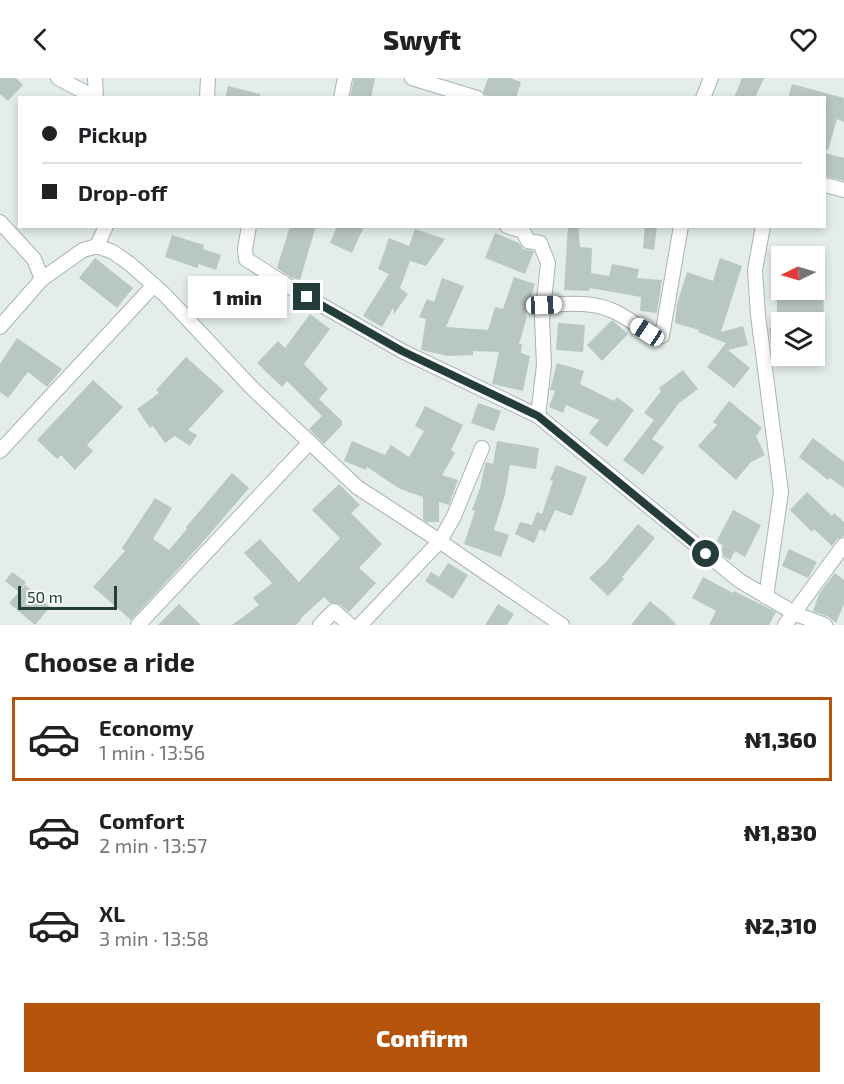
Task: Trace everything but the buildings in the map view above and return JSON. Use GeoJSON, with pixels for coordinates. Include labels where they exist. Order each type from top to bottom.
{"type":"FeatureCollection","features":[{"type":"Feature","properties":{"kind":"street"},"geometry":{"type":"LineString","coordinates":[[58,78],[92,96]]}},
{"type":"Feature","properties":{"kind":"street"},"geometry":{"type":"LineString","coordinates":[[95,78],[96,96]]}},
{"type":"Feature","properties":{"kind":"street"},"geometry":{"type":"LineString","coordinates":[[207,96],[208,78]]}},
{"type":"Feature","properties":{"kind":"street"},"geometry":{"type":"LineString","coordinates":[[341,96],[345,78]]}},
{"type":"Feature","properties":{"kind":"street"},"geometry":{"type":"LineString","coordinates":[[412,78],[442,88],[453,83],[474,96]]}},
{"type":"Feature","properties":{"kind":"street"},"geometry":{"type":"LineString","coordinates":[[704,96],[711,78]]}},
{"type":"Feature","properties":{"kind":"street"},"geometry":{"type":"LineString","coordinates":[[826,185],[844,190]]}},
{"type":"Feature","properties":{"kind":"street"},"geometry":{"type":"LineString","coordinates":[[0,222],[33,259],[42,279]]}},
{"type":"Feature","properties":{"kind":"street"},"geometry":{"type":"LineString","coordinates":[[97,246],[105,228]]}},
{"type":"Feature","properties":{"kind":"street"},"geometry":{"type":"LineString","coordinates":[[249,228],[245,249],[246,260],[402,351],[538,416],[740,581],[795,614],[825,625]]}},
{"type":"Feature","properties":{"kind":"street"},"geometry":{"type":"LineString","coordinates":[[513,228],[523,231],[528,241]]}},
{"type":"Feature","properties":{"kind":"street"},"geometry":{"type":"LineString","coordinates":[[528,241],[531,228]]}},
{"type":"Feature","properties":{"kind":"street"},"geometry":{"type":"LineString","coordinates":[[544,305],[593,304],[613,310],[647,332],[662,336],[681,228]]}},
{"type":"Feature","properties":{"kind":"street"},"geometry":{"type":"LineString","coordinates":[[763,228],[755,270],[758,315],[780,492],[766,597]]}},
{"type":"Feature","properties":{"kind":"street"},"geometry":{"type":"LineString","coordinates":[[528,241],[540,243],[548,263],[543,319],[544,365],[538,416]]}},
{"type":"Feature","properties":{"kind":"street"},"geometry":{"type":"LineString","coordinates":[[0,327],[42,279],[83,250],[97,246],[113,252],[154,285],[253,389],[357,487],[562,625]]}},
{"type":"Feature","properties":{"kind":"street"},"geometry":{"type":"LineString","coordinates":[[0,451],[154,285]]}},
{"type":"Feature","properties":{"kind":"street"},"geometry":{"type":"LineString","coordinates":[[138,625],[310,442]]}},
{"type":"Feature","properties":{"kind":"street"},"geometry":{"type":"LineString","coordinates":[[360,625],[440,541],[454,516],[482,448]]}},
{"type":"Feature","properties":{"kind":"street"},"geometry":{"type":"LineString","coordinates":[[785,625],[844,545]]}},
{"type":"Feature","properties":{"kind":"street"},"geometry":{"type":"LineString","coordinates":[[320,625],[334,611],[350,625]]}},
{"type":"Feature","properties":{"kind":"route"},"geometry":{"type":"LineString","coordinates":[[307,297],[402,351],[538,416],[706,554]]}}]}
